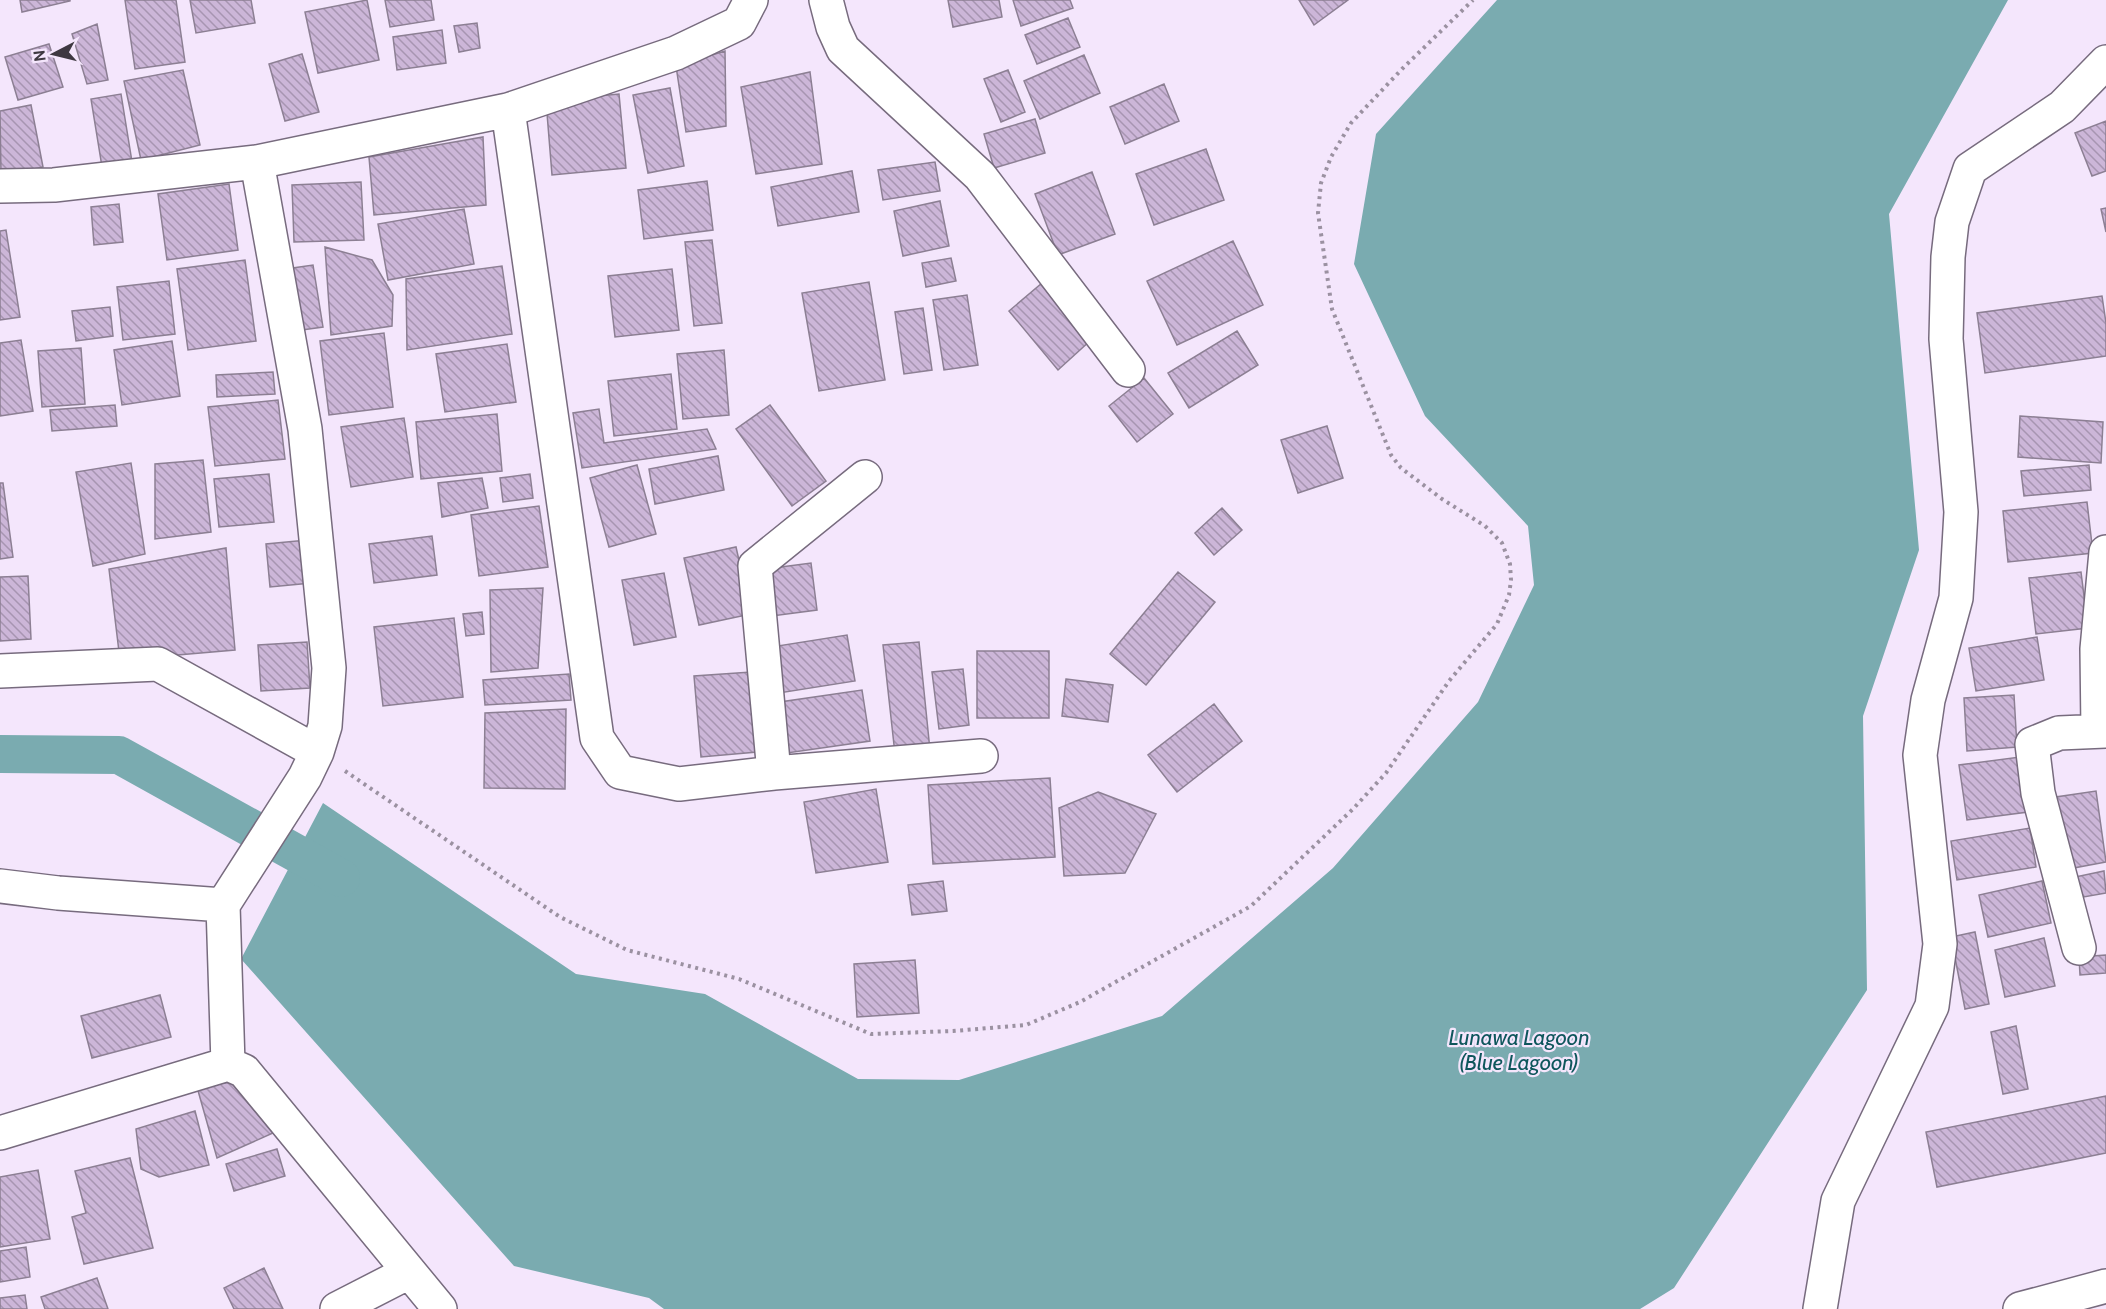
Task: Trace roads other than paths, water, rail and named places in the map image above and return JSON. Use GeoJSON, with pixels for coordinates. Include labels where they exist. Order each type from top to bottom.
{"type":"FeatureCollection","features":[{"type":"Feature","properties":{"kind":"street"},"geometry":{"type":"LineString","coordinates":[[0,186],[54,185],[257,162],[508,110],[676,53],[740,23],[751,0]]}},
{"type":"Feature","properties":{"kind":"street"},"geometry":{"type":"LineString","coordinates":[[826,0],[833,27],[843,49],[980,176],[1128,370]]}},
{"type":"Feature","properties":{"kind":"street"},"geometry":{"type":"LineString","coordinates":[[1820,1309],[1838,1201],[1932,1006],[1934,995],[1940,944],[1920,755],[1928,700],[1956,598],[1960,523],[1946,339],[1948,257],[1952,222],[1970,169],[2062,107],[2106,62]]}},
{"type":"Feature","properties":{"kind":"street"},"geometry":{"type":"LineString","coordinates":[[508,110],[597,738],[620,772],[679,784],[774,772],[981,756]]}},
{"type":"Feature","properties":{"kind":"street"},"geometry":{"type":"LineString","coordinates":[[228,1064],[227,898],[311,764],[325,726],[329,668],[305,429],[257,162]]}},
{"type":"Feature","properties":{"kind":"street"},"geometry":{"type":"LineString","coordinates":[[774,772],[755,566],[865,477]]}},
{"type":"Feature","properties":{"kind":"street"},"geometry":{"type":"LineString","coordinates":[[2079,948],[2038,793],[2032,744],[2059,733],[2102,731],[2097,650],[2106,552]]}},
{"type":"Feature","properties":{"kind":"street"},"geometry":{"type":"LineString","coordinates":[[0,671],[158,664],[311,764]]}},
{"type":"Feature","properties":{"kind":"street"},"geometry":{"type":"LineString","coordinates":[[0,886],[58,893],[227,898]]}},
{"type":"Feature","properties":{"kind":"street"},"geometry":{"type":"LineString","coordinates":[[0,1133],[228,1064],[244,1071],[440,1309]]}},
{"type":"Feature","properties":{"kind":"street"},"geometry":{"type":"LineString","coordinates":[[337,1309],[410,1272]]}},
{"type":"Feature","properties":{"kind":"street"},"geometry":{"type":"LineString","coordinates":[[2020,1309],[2106,1286]]}},
{"type":"Feature","properties":{"kind":"water","name":"Lunawa Lagoon (Blue Lagoon)"},"geometry":{"type":"Polygon","coordinates":[[[1497,0],[2008,0],[1889,214],[1919,550],[1863,716],[1867,990],[1674,1288],[1640,1309],[664,1309],[649,1298],[514,1266],[241,959],[323,803],[576,974],[705,994],[858,1079],[959,1080],[1162,1016],[1333,868],[1478,702],[1534,585],[1528,526],[1425,416],[1354,264],[1376,134],[1497,0]]]}},
{"type":"Feature","properties":{"kind":"waterway"},"geometry":{"type":"LineString","coordinates":[[0,754],[119,755],[341,878]]}}]}
